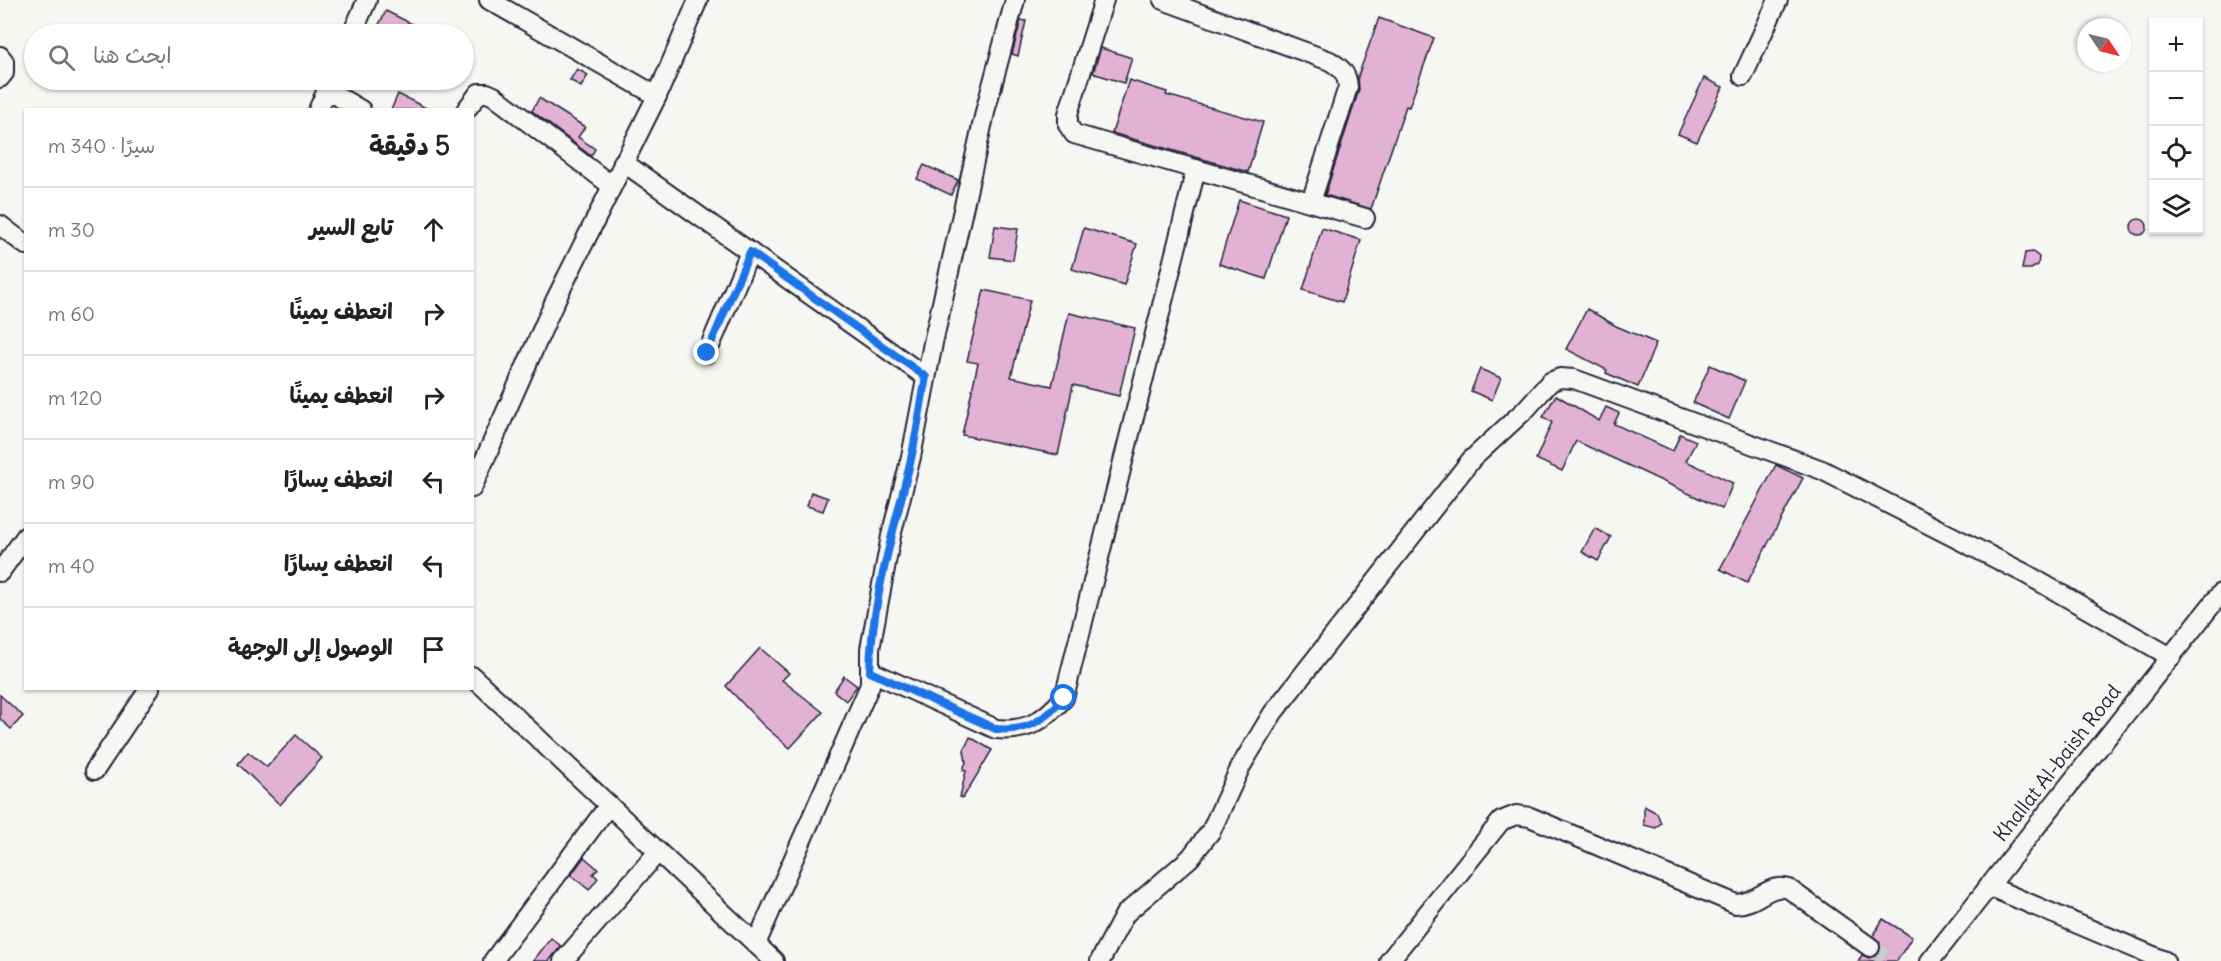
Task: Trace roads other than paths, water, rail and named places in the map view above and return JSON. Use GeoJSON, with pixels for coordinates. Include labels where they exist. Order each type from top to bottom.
{"type":"FeatureCollection","features":[{"type":"Feature","properties":{"kind":"street"},"geometry":{"type":"LineString","coordinates":[[356,24],[367,0]]}},
{"type":"Feature","properties":{"kind":"street"},"geometry":{"type":"LineString","coordinates":[[489,0],[657,96]]}},
{"type":"Feature","properties":{"kind":"street"},"geometry":{"type":"LineString","coordinates":[[474,483],[555,301],[657,96],[698,0]]}},
{"type":"Feature","properties":{"kind":"street"},"geometry":{"type":"LineString","coordinates":[[756,944],[870,685],[870,649],[891,536],[911,457],[926,377],[986,108],[1015,0]]}},
{"type":"Feature","properties":{"kind":"street"},"geometry":{"type":"LineString","coordinates":[[1104,0],[1068,114],[1068,125],[1074,134],[1365,218]]}},
{"type":"Feature","properties":{"kind":"street"},"geometry":{"type":"LineString","coordinates":[[1163,0],[1330,60],[1342,69],[1347,76],[1348,87],[1311,202]]}},
{"type":"Feature","properties":{"kind":"street"},"geometry":{"type":"LineString","coordinates":[[1743,76],[1778,0]]}},
{"type":"Feature","properties":{"kind":"street"},"geometry":{"type":"LineString","coordinates":[[0,56],[4,61],[4,73],[0,78]]}},
{"type":"Feature","properties":{"kind":"street"},"geometry":{"type":"LineString","coordinates":[[319,108],[327,90]]}},
{"type":"Feature","properties":{"kind":"street"},"geometry":{"type":"LineString","coordinates":[[335,90],[358,108]]}},
{"type":"Feature","properties":{"kind":"street"},"geometry":{"type":"LineString","coordinates":[[467,108],[478,93],[494,96],[612,186]]}},
{"type":"Feature","properties":{"kind":"street"},"geometry":{"type":"LineString","coordinates":[[623,162],[926,377]]}},
{"type":"Feature","properties":{"kind":"street"},"geometry":{"type":"LineString","coordinates":[[870,672],[996,729],[1015,731],[1029,726],[1049,714],[1064,698],[1196,169]]}},
{"type":"Feature","properties":{"kind":"street"},"geometry":{"type":"LineString","coordinates":[[0,225],[24,243]]}},
{"type":"Feature","properties":{"kind":"street"},"geometry":{"type":"LineString","coordinates":[[707,353],[750,252]]}},
{"type":"Feature","properties":{"kind":"street"},"geometry":{"type":"LineString","coordinates":[[1100,961],[1125,914],[1190,858],[1211,831],[1241,766],[1273,712],[1341,623],[1471,460],[1526,409],[1550,382],[1560,378],[1574,380],[1822,470],[2026,574],[2171,657]]}},
{"type":"Feature","properties":{"kind":"street"},"geometry":{"type":"LineString","coordinates":[[0,572],[24,539]]}},
{"type":"Feature","properties":{"kind":"street","name":"Khallat Al-baish Road"},"geometry":{"type":"LineString","coordinates":[[1930,961],[2221,593]]}},
{"type":"Feature","properties":{"kind":"street"},"geometry":{"type":"LineString","coordinates":[[474,678],[774,961]]}},
{"type":"Feature","properties":{"kind":"street"},"geometry":{"type":"LineString","coordinates":[[95,770],[149,690]]}},
{"type":"Feature","properties":{"kind":"street"},"geometry":{"type":"LineString","coordinates":[[493,961],[609,805]]}},
{"type":"Feature","properties":{"kind":"street"},"geometry":{"type":"LineString","coordinates":[[1389,961],[1501,821],[1516,815],[1537,820],[1736,904],[1754,901],[1772,888],[1780,886],[1789,889],[1870,947]]}},
{"type":"Feature","properties":{"kind":"street"},"geometry":{"type":"LineString","coordinates":[[563,961],[658,852]]}},
{"type":"Feature","properties":{"kind":"street"},"geometry":{"type":"LineString","coordinates":[[1988,886],[2165,961]]}},
{"type":"Feature","properties":{"kind":"tunnel"},"geometry":{"type":"LineString","coordinates":[[1870,947],[1891,961]]}}]}
